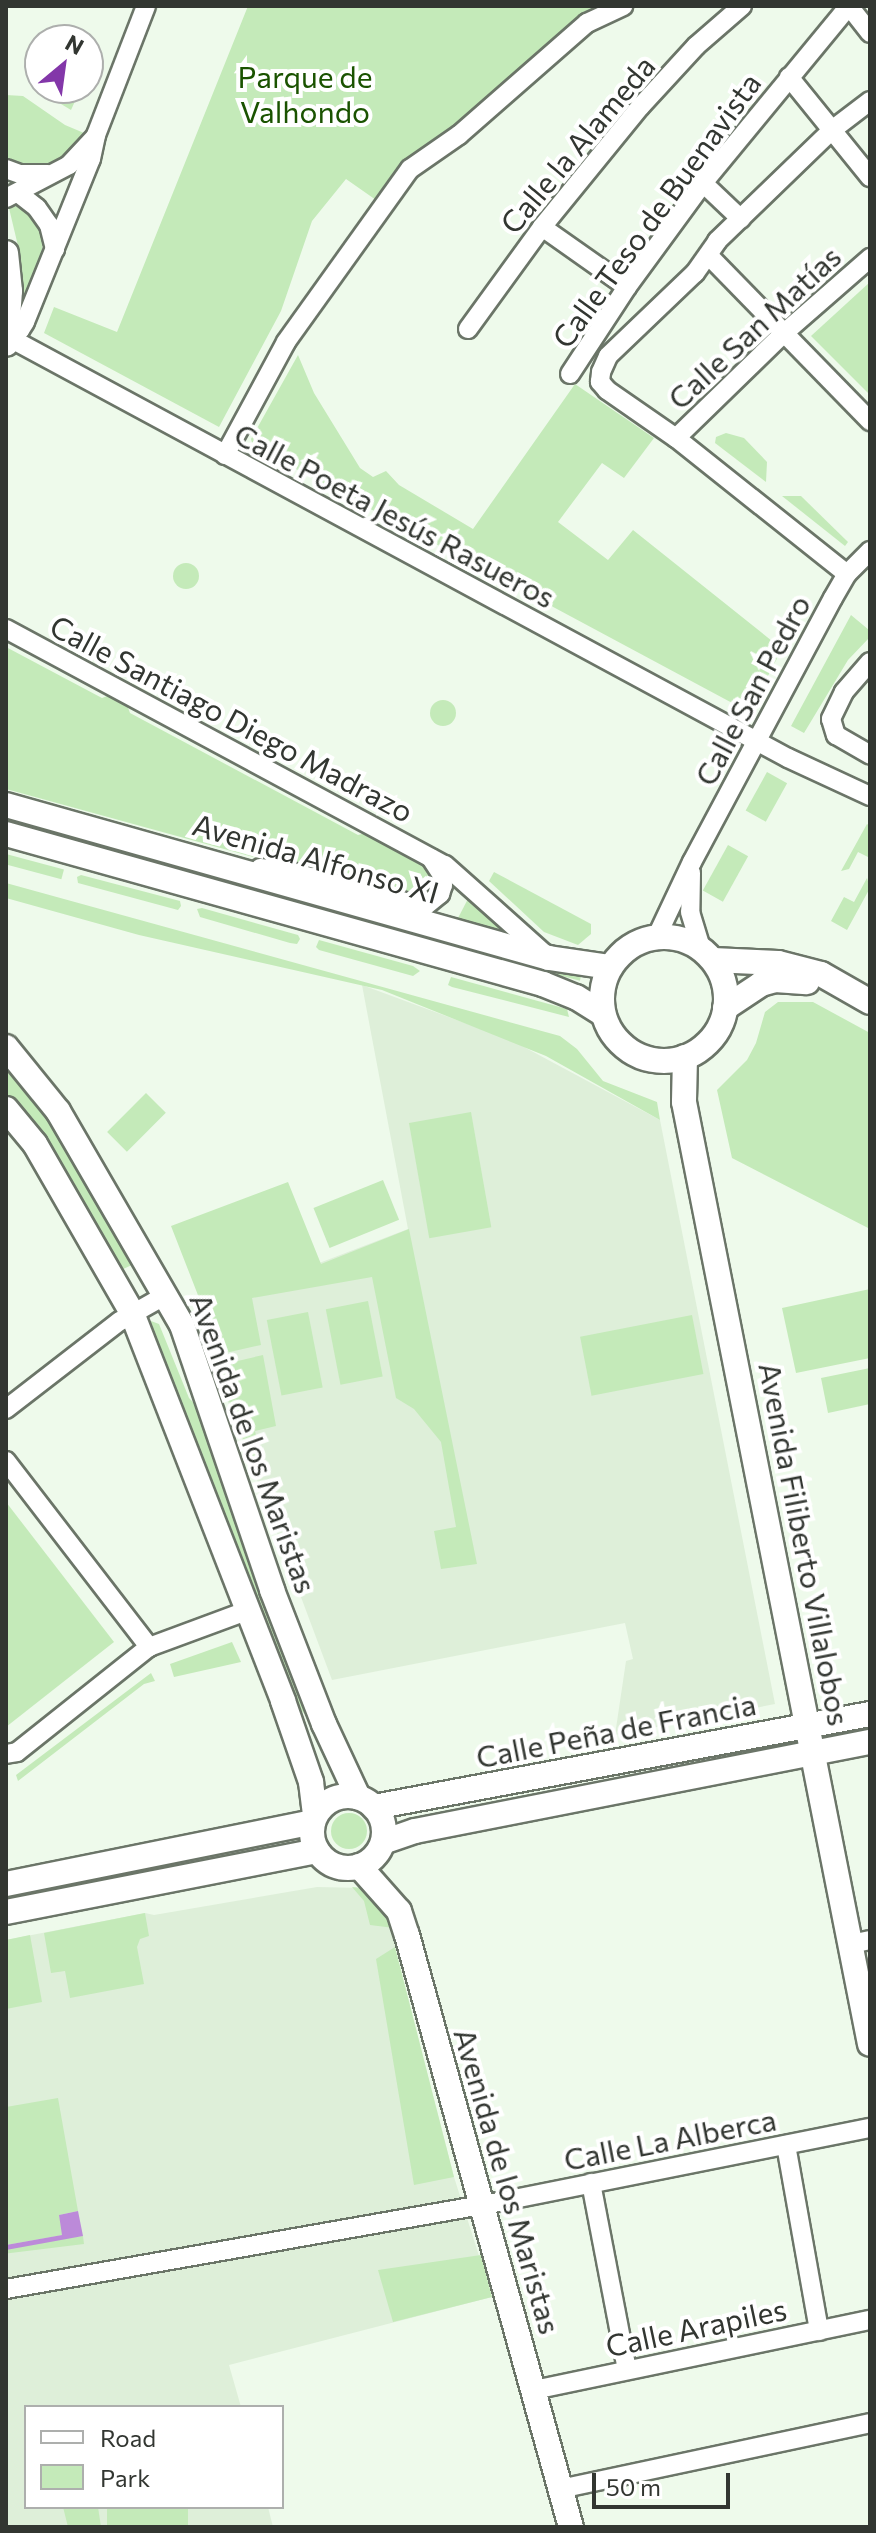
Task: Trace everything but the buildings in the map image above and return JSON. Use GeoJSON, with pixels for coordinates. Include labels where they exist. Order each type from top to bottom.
{"type":"FeatureCollection","features":[{"type":"Feature","properties":{"kind":"main road"},"geometry":{"type":"LineString","coordinates":[[6,253],[7,340]]}},
{"type":"Feature","properties":{"kind":"main road","name":"Avenida Alfonso XI"},"geometry":{"type":"LineString","coordinates":[[6,805],[227,864],[266,880],[549,958],[610,967]]}},
{"type":"Feature","properties":{"kind":"main road","name":"Avenida Alfonso XI"},"geometry":{"type":"LineString","coordinates":[[6,834],[543,984],[576,997],[603,1014]]}},
{"type":"Feature","properties":{"kind":"main road"},"geometry":{"type":"LineString","coordinates":[[707,954],[726,991],[722,1021],[708,1043],[685,1057],[656,1060],[628,1050],[609,1028],[603,1014],[603,982],[610,967],[627,948],[656,938],[678,938],[707,954],[778,963],[821,974],[860,996]]}},
{"type":"Feature","properties":{"kind":"main road"},"geometry":{"type":"LineString","coordinates":[[725,1008],[761,984],[775,980],[803,981],[860,996]]}},
{"type":"Feature","properties":{"kind":"main road","name":"Avenida de los Maristas"},"geometry":{"type":"LineString","coordinates":[[6,1047],[58,1111],[182,1325],[272,1590],[324,1724],[366,1802]]}},
{"type":"Feature","properties":{"kind":"main road","name":"Avenida Filiberto Villalobos"},"geometry":{"type":"LineString","coordinates":[[685,1057],[684,1102],[814,1753],[860,1942],[870,2044]]}},
{"type":"Feature","properties":{"kind":"main road","name":"Avenida de los Maristas"},"geometry":{"type":"LineString","coordinates":[[6,1109],[35,1144],[132,1313],[249,1610],[311,1782],[314,1819]]}},
{"type":"Feature","properties":{"kind":"main road","name":"Calle Peña de Francia"},"geometry":{"type":"LineString","coordinates":[[366,1802],[870,1714]]}},
{"type":"Feature","properties":{"kind":"main road","name":"Calle Peña de Francia"},"geometry":{"type":"LineString","coordinates":[[383,1842],[415,1831],[870,1742]]}},
{"type":"Feature","properties":{"kind":"main road"},"geometry":{"type":"LineString","coordinates":[[329,1800],[366,1802],[382,1820],[383,1842],[375,1855],[359,1866],[339,1867],[317,1851],[311,1835],[314,1819],[329,1800]]}},
{"type":"Feature","properties":{"kind":"main road"},"geometry":{"type":"LineString","coordinates":[[6,1884],[314,1819]]}},
{"type":"Feature","properties":{"kind":"main road"},"geometry":{"type":"LineString","coordinates":[[6,1912],[317,1851]]}},
{"type":"Feature","properties":{"kind":"main road","name":"Avenida de los Maristas"},"geometry":{"type":"LineString","coordinates":[[359,1866],[399,1911],[407,1935],[571,2527]]}},
{"type":"Feature","properties":{"kind":"street"},"geometry":{"type":"LineString","coordinates":[[7,340],[25,322],[91,159],[96,135],[146,6]]}},
{"type":"Feature","properties":{"kind":"street"},"geometry":{"type":"LineString","coordinates":[[225,455],[286,342],[410,169],[459,135],[587,23],[623,6]]}},
{"type":"Feature","properties":{"kind":"street","name":"Calle la Alameda"},"geometry":{"type":"LineString","coordinates":[[468,329],[542,227],[649,97],[696,46],[742,6]]}},
{"type":"Feature","properties":{"kind":"street"},"geometry":{"type":"LineString","coordinates":[[849,6],[870,33]]}},
{"type":"Feature","properties":{"kind":"street","name":"Calle Teso de Buenavista"},"geometry":{"type":"LineString","coordinates":[[570,374],[703,183],[849,6]]}},
{"type":"Feature","properties":{"kind":"street"},"geometry":{"type":"LineString","coordinates":[[789,77],[870,177]]}},
{"type":"Feature","properties":{"kind":"street"},"geometry":{"type":"LineString","coordinates":[[847,574],[676,438],[600,382],[603,364],[709,256],[717,241],[832,130],[870,101]]}},
{"type":"Feature","properties":{"kind":"street"},"geometry":{"type":"LineString","coordinates":[[12,195],[69,165],[96,135]]}},
{"type":"Feature","properties":{"kind":"street"},"geometry":{"type":"LineString","coordinates":[[6,169],[35,175],[55,174]]}},
{"type":"Feature","properties":{"kind":"street"},"geometry":{"type":"LineString","coordinates":[[703,183],[741,219]]}},
{"type":"Feature","properties":{"kind":"street"},"geometry":{"type":"LineString","coordinates":[[12,195],[37,208],[49,225],[55,249]]}},
{"type":"Feature","properties":{"kind":"street"},"geometry":{"type":"LineString","coordinates":[[542,227],[623,295],[641,324]]}},
{"type":"Feature","properties":{"kind":"street"},"geometry":{"type":"LineString","coordinates":[[709,256],[870,421]]}},
{"type":"Feature","properties":{"kind":"street","name":"Calle San Matías"},"geometry":{"type":"LineString","coordinates":[[676,438],[783,334],[870,258]]}},
{"type":"Feature","properties":{"kind":"street","name":"Calle Poeta Jesús Rasueros"},"geometry":{"type":"LineString","coordinates":[[7,340],[833,781],[870,796]]}},
{"type":"Feature","properties":{"kind":"street","name":"Calle San Pedro"},"geometry":{"type":"LineString","coordinates":[[656,938],[692,862],[847,574],[870,551]]}},
{"type":"Feature","properties":{"kind":"street","name":"Calle Santiago Diego Madrazo"},"geometry":{"type":"LineString","coordinates":[[6,629],[431,858],[471,885],[549,958]]}},
{"type":"Feature","properties":{"kind":"street"},"geometry":{"type":"LineString","coordinates":[[870,662],[844,692],[831,719],[836,735],[870,755]]}},
{"type":"Feature","properties":{"kind":"street","name":"Calle Santiago Diego Madrazo"},"geometry":{"type":"LineString","coordinates":[[227,864],[291,872],[424,907],[440,894],[443,885],[442,875],[431,858]]}},
{"type":"Feature","properties":{"kind":"street","name":"Calle San Pedro"},"geometry":{"type":"LineString","coordinates":[[692,862],[690,912],[707,954]]}},
{"type":"Feature","properties":{"kind":"street"},"geometry":{"type":"LineString","coordinates":[[6,1409],[132,1313],[166,1295]]}},
{"type":"Feature","properties":{"kind":"street"},"geometry":{"type":"LineString","coordinates":[[6,1461],[149,1647]]}},
{"type":"Feature","properties":{"kind":"street"},"geometry":{"type":"LineString","coordinates":[[6,1754],[17,1752],[149,1647],[249,1610]]}},
{"type":"Feature","properties":{"kind":"street","name":"Calle La Alberca"},"geometry":{"type":"LineString","coordinates":[[6,2289],[591,2183],[870,2128]]}},
{"type":"Feature","properties":{"kind":"street"},"geometry":{"type":"LineString","coordinates":[[786,2145],[819,2331]]}},
{"type":"Feature","properties":{"kind":"street"},"geometry":{"type":"LineString","coordinates":[[591,2183],[627,2370]]}},
{"type":"Feature","properties":{"kind":"street","name":"Calle Arapiles"},"geometry":{"type":"LineString","coordinates":[[534,2390],[870,2320]]}},
{"type":"Feature","properties":{"kind":"street"},"geometry":{"type":"LineString","coordinates":[[560,2489],[870,2423]]}},
{"type":"Feature","properties":{"kind":"shaded area"},"geometry":{"type":"Polygon","coordinates":[[[362,985],[511,1040],[660,1120],[775,1704],[615,1735],[626,1661],[633,1659],[625,1623],[332,1680],[194,1311],[408,1229],[362,985]]]}},
{"type":"Feature","properties":{"kind":"shaded area"},"geometry":{"type":"Polygon","coordinates":[[[317,1887],[362,1888],[385,1909],[400,1946],[395,1948],[454,2177],[492,2297],[229,2365],[240,2405],[24,2405],[24,2509],[268,2509],[273,2527],[6,2527],[6,1940],[145,1913],[154,1915],[317,1887]]]}},
{"type":"Feature","properties":{"kind":"shaded area"},"geometry":{"type":"Polygon","coordinates":[[[78,2211],[83,2236],[6,2250],[6,2245],[62,2235],[59,2215],[78,2211]]]}},
{"type":"Feature","properties":{"kind":"green space","name":"Parque de Valhondo"},"geometry":{"type":"Polygon","coordinates":[[[248,6],[607,6],[457,130],[433,139],[376,200],[346,179],[312,221],[281,311],[219,427],[44,333],[54,307],[117,332],[248,6]]]}},
{"type":"Feature","properties":{"kind":"green space"},"geometry":{"type":"Polygon","coordinates":[[[6,95],[23,96],[24,104],[35,104],[65,125],[84,133],[67,154],[50,164],[38,166],[8,161],[6,95]]]}},
{"type":"Feature","properties":{"kind":"green space"},"geometry":{"type":"Polygon","coordinates":[[[16,206],[35,218],[43,243],[41,257],[19,308],[18,246],[9,208],[16,206]]]}},
{"type":"Feature","properties":{"kind":"green space"},"geometry":{"type":"Polygon","coordinates":[[[870,282],[870,395],[811,336],[870,282]]]}},
{"type":"Feature","properties":{"kind":"green space"},"geometry":{"type":"Polygon","coordinates":[[[298,355],[314,393],[360,468],[373,477],[386,471],[399,485],[473,529],[575,384],[654,438],[624,478],[602,463],[558,522],[608,560],[633,530],[782,649],[749,712],[253,446],[251,439],[298,355]]]}},
{"type":"Feature","properties":{"kind":"green space"},"geometry":{"type":"Polygon","coordinates":[[[726,433],[744,438],[767,462],[766,482],[715,443],[716,437],[726,433]]]}},
{"type":"Feature","properties":{"kind":"green space"},"geometry":{"type":"Polygon","coordinates":[[[782,496],[801,496],[848,542],[845,546],[782,496]]]}},
{"type":"Feature","properties":{"kind":"green space"},"geometry":{"type":"Polygon","coordinates":[[[186,563],[195,567],[199,576],[195,585],[186,589],[177,585],[173,576],[177,567],[186,563]]]}},
{"type":"Feature","properties":{"kind":"green space"},"geometry":{"type":"Polygon","coordinates":[[[851,615],[869,630],[869,638],[848,660],[804,733],[791,726],[851,615]]]}},
{"type":"Feature","properties":{"kind":"green space"},"geometry":{"type":"Polygon","coordinates":[[[6,647],[102,698],[110,695],[127,705],[130,713],[358,835],[366,833],[427,866],[435,879],[433,888],[428,896],[414,901],[6,789],[6,647]]]}},
{"type":"Feature","properties":{"kind":"green space"},"geometry":{"type":"Polygon","coordinates":[[[443,700],[452,704],[456,713],[452,722],[443,726],[434,722],[430,713],[434,704],[443,700]]]}},
{"type":"Feature","properties":{"kind":"green space"},"geometry":{"type":"Polygon","coordinates":[[[767,772],[787,783],[766,822],[746,810],[767,772]]]}},
{"type":"Feature","properties":{"kind":"green space"},"geometry":{"type":"Polygon","coordinates":[[[6,816],[438,932],[436,938],[6,823],[6,816]]]}},
{"type":"Feature","properties":{"kind":"green space"},"geometry":{"type":"Polygon","coordinates":[[[867,824],[870,826],[870,858],[858,852],[849,869],[841,871],[867,824]]]}},
{"type":"Feature","properties":{"kind":"green space"},"geometry":{"type":"Polygon","coordinates":[[[728,845],[748,856],[723,902],[703,890],[728,845]]]}},
{"type":"Feature","properties":{"kind":"green space"},"geometry":{"type":"Polygon","coordinates":[[[6,854],[64,870],[61,879],[6,864],[6,854]]]}},
{"type":"Feature","properties":{"kind":"green space"},"geometry":{"type":"Polygon","coordinates":[[[494,872],[591,924],[591,934],[578,945],[544,932],[489,881],[494,872]]]}},
{"type":"Feature","properties":{"kind":"green space"},"geometry":{"type":"Polygon","coordinates":[[[81,875],[180,901],[181,906],[178,910],[78,883],[77,877],[81,875]]]}},
{"type":"Feature","properties":{"kind":"green space"},"geometry":{"type":"Polygon","coordinates":[[[867,878],[870,888],[847,930],[831,921],[844,897],[854,902],[867,878]]]}},
{"type":"Feature","properties":{"kind":"green space"},"geometry":{"type":"Polygon","coordinates":[[[6,883],[560,1036],[577,1049],[603,1081],[657,1102],[660,1120],[546,1056],[382,990],[139,935],[6,898],[6,883]]]}},
{"type":"Feature","properties":{"kind":"green space"},"geometry":{"type":"Polygon","coordinates":[[[471,893],[509,934],[457,920],[471,893]]]}},
{"type":"Feature","properties":{"kind":"green space"},"geometry":{"type":"Polygon","coordinates":[[[197,909],[298,935],[300,939],[297,944],[290,943],[200,917],[197,909]]]}},
{"type":"Feature","properties":{"kind":"green space"},"geometry":{"type":"Polygon","coordinates":[[[319,940],[413,966],[420,971],[413,976],[319,950],[316,947],[319,940]]]}},
{"type":"Feature","properties":{"kind":"green space"},"geometry":{"type":"Polygon","coordinates":[[[451,940],[581,975],[580,981],[449,946],[451,940]]]}},
{"type":"Feature","properties":{"kind":"green space"},"geometry":{"type":"Polygon","coordinates":[[[451,977],[567,1009],[569,1017],[452,987],[448,985],[451,977]]]}},
{"type":"Feature","properties":{"kind":"green space"},"geometry":{"type":"Polygon","coordinates":[[[778,1002],[813,1002],[870,1033],[870,1229],[732,1158],[717,1090],[747,1060],[756,1043],[765,1012],[778,1002]]]}},
{"type":"Feature","properties":{"kind":"green space"},"geometry":{"type":"Polygon","coordinates":[[[6,1062],[52,1122],[134,1264],[119,1271],[41,1136],[6,1094],[6,1062]]]}},
{"type":"Feature","properties":{"kind":"green space"},"geometry":{"type":"Polygon","coordinates":[[[146,1093],[166,1113],[127,1152],[107,1132],[146,1093]]]}},
{"type":"Feature","properties":{"kind":"green space"},"geometry":{"type":"Polygon","coordinates":[[[471,1112],[491,1227],[429,1238],[409,1123],[471,1112]]]}},
{"type":"Feature","properties":{"kind":"green space"},"geometry":{"type":"Polygon","coordinates":[[[383,1180],[399,1220],[330,1248],[313,1208],[383,1180]]]}},
{"type":"Feature","properties":{"kind":"green space"},"geometry":{"type":"Polygon","coordinates":[[[288,1182],[321,1264],[409,1229],[477,1564],[441,1569],[434,1531],[456,1527],[441,1442],[414,1409],[396,1398],[372,1277],[252,1298],[261,1345],[212,1356],[194,1311],[203,1308],[171,1226],[288,1182]]]}},
{"type":"Feature","properties":{"kind":"green space"},"geometry":{"type":"Polygon","coordinates":[[[870,1289],[870,1358],[796,1373],[782,1308],[870,1289]]]}},
{"type":"Feature","properties":{"kind":"green space"},"geometry":{"type":"Polygon","coordinates":[[[368,1301],[383,1377],[340,1385],[326,1309],[368,1301]]]}},
{"type":"Feature","properties":{"kind":"green space"},"geometry":{"type":"Polygon","coordinates":[[[308,1312],[323,1388],[281,1396],[267,1320],[308,1312]]]}},
{"type":"Feature","properties":{"kind":"green space"},"geometry":{"type":"Polygon","coordinates":[[[692,1315],[703,1374],[592,1396],[580,1337],[692,1315]]]}},
{"type":"Feature","properties":{"kind":"green space"},"geometry":{"type":"Polygon","coordinates":[[[151,1321],[159,1324],[189,1398],[198,1407],[311,1721],[299,1708],[285,1677],[149,1327],[151,1321]]]}},
{"type":"Feature","properties":{"kind":"green space"},"geometry":{"type":"Polygon","coordinates":[[[263,1355],[276,1426],[255,1431],[259,1449],[252,1462],[216,1366],[263,1355]]]}},
{"type":"Feature","properties":{"kind":"green space"},"geometry":{"type":"Polygon","coordinates":[[[870,1368],[870,1404],[828,1413],[821,1378],[870,1368]]]}},
{"type":"Feature","properties":{"kind":"green space"},"geometry":{"type":"Polygon","coordinates":[[[6,1502],[114,1642],[6,1727],[6,1502]]]}},
{"type":"Feature","properties":{"kind":"green space"},"geometry":{"type":"Polygon","coordinates":[[[232,1642],[241,1662],[174,1677],[170,1664],[232,1642]]]}},
{"type":"Feature","properties":{"kind":"green space"},"geometry":{"type":"Polygon","coordinates":[[[151,1673],[155,1681],[144,1684],[18,1781],[16,1775],[151,1673]]]}},
{"type":"Feature","properties":{"kind":"green space"},"geometry":{"type":"Polygon","coordinates":[[[349,1813],[362,1818],[367,1831],[362,1844],[349,1849],[336,1844],[331,1831],[336,1818],[349,1813]]]}},
{"type":"Feature","properties":{"kind":"green space"},"geometry":{"type":"Polygon","coordinates":[[[352,1887],[362,1888],[385,1909],[394,1928],[370,1925],[364,1901],[352,1887]]]}},
{"type":"Feature","properties":{"kind":"green space"},"geometry":{"type":"Polygon","coordinates":[[[145,1913],[149,1936],[140,1939],[137,1947],[144,1984],[70,1998],[65,1971],[51,1973],[44,1933],[145,1913]]]}},
{"type":"Feature","properties":{"kind":"green space"},"geometry":{"type":"Polygon","coordinates":[[[30,1935],[42,2002],[6,2009],[6,1940],[30,1935]]]}},
{"type":"Feature","properties":{"kind":"green space"},"geometry":{"type":"Polygon","coordinates":[[[395,1947],[454,2177],[414,2185],[376,1959],[395,1947]]]}},
{"type":"Feature","properties":{"kind":"green space"},"geometry":{"type":"Polygon","coordinates":[[[58,2098],[78,2211],[59,2215],[63,2235],[6,2245],[6,2107],[58,2098]]]}},
{"type":"Feature","properties":{"kind":"green space"},"geometry":{"type":"Polygon","coordinates":[[[83,2236],[84,2244],[7,2253],[6,2245],[83,2236]]]}},
{"type":"Feature","properties":{"kind":"green space"},"geometry":{"type":"Polygon","coordinates":[[[481,2255],[492,2297],[393,2322],[378,2270],[481,2255]]]}},
{"type":"Feature","properties":{"kind":"green space"},"geometry":{"type":"Polygon","coordinates":[[[64,2509],[98,2509],[101,2527],[68,2527],[64,2509]]]}},
{"type":"Feature","properties":{"kind":"green space"},"geometry":{"type":"Polygon","coordinates":[[[107,2509],[188,2509],[188,2527],[107,2527],[107,2509]]]}}]}
